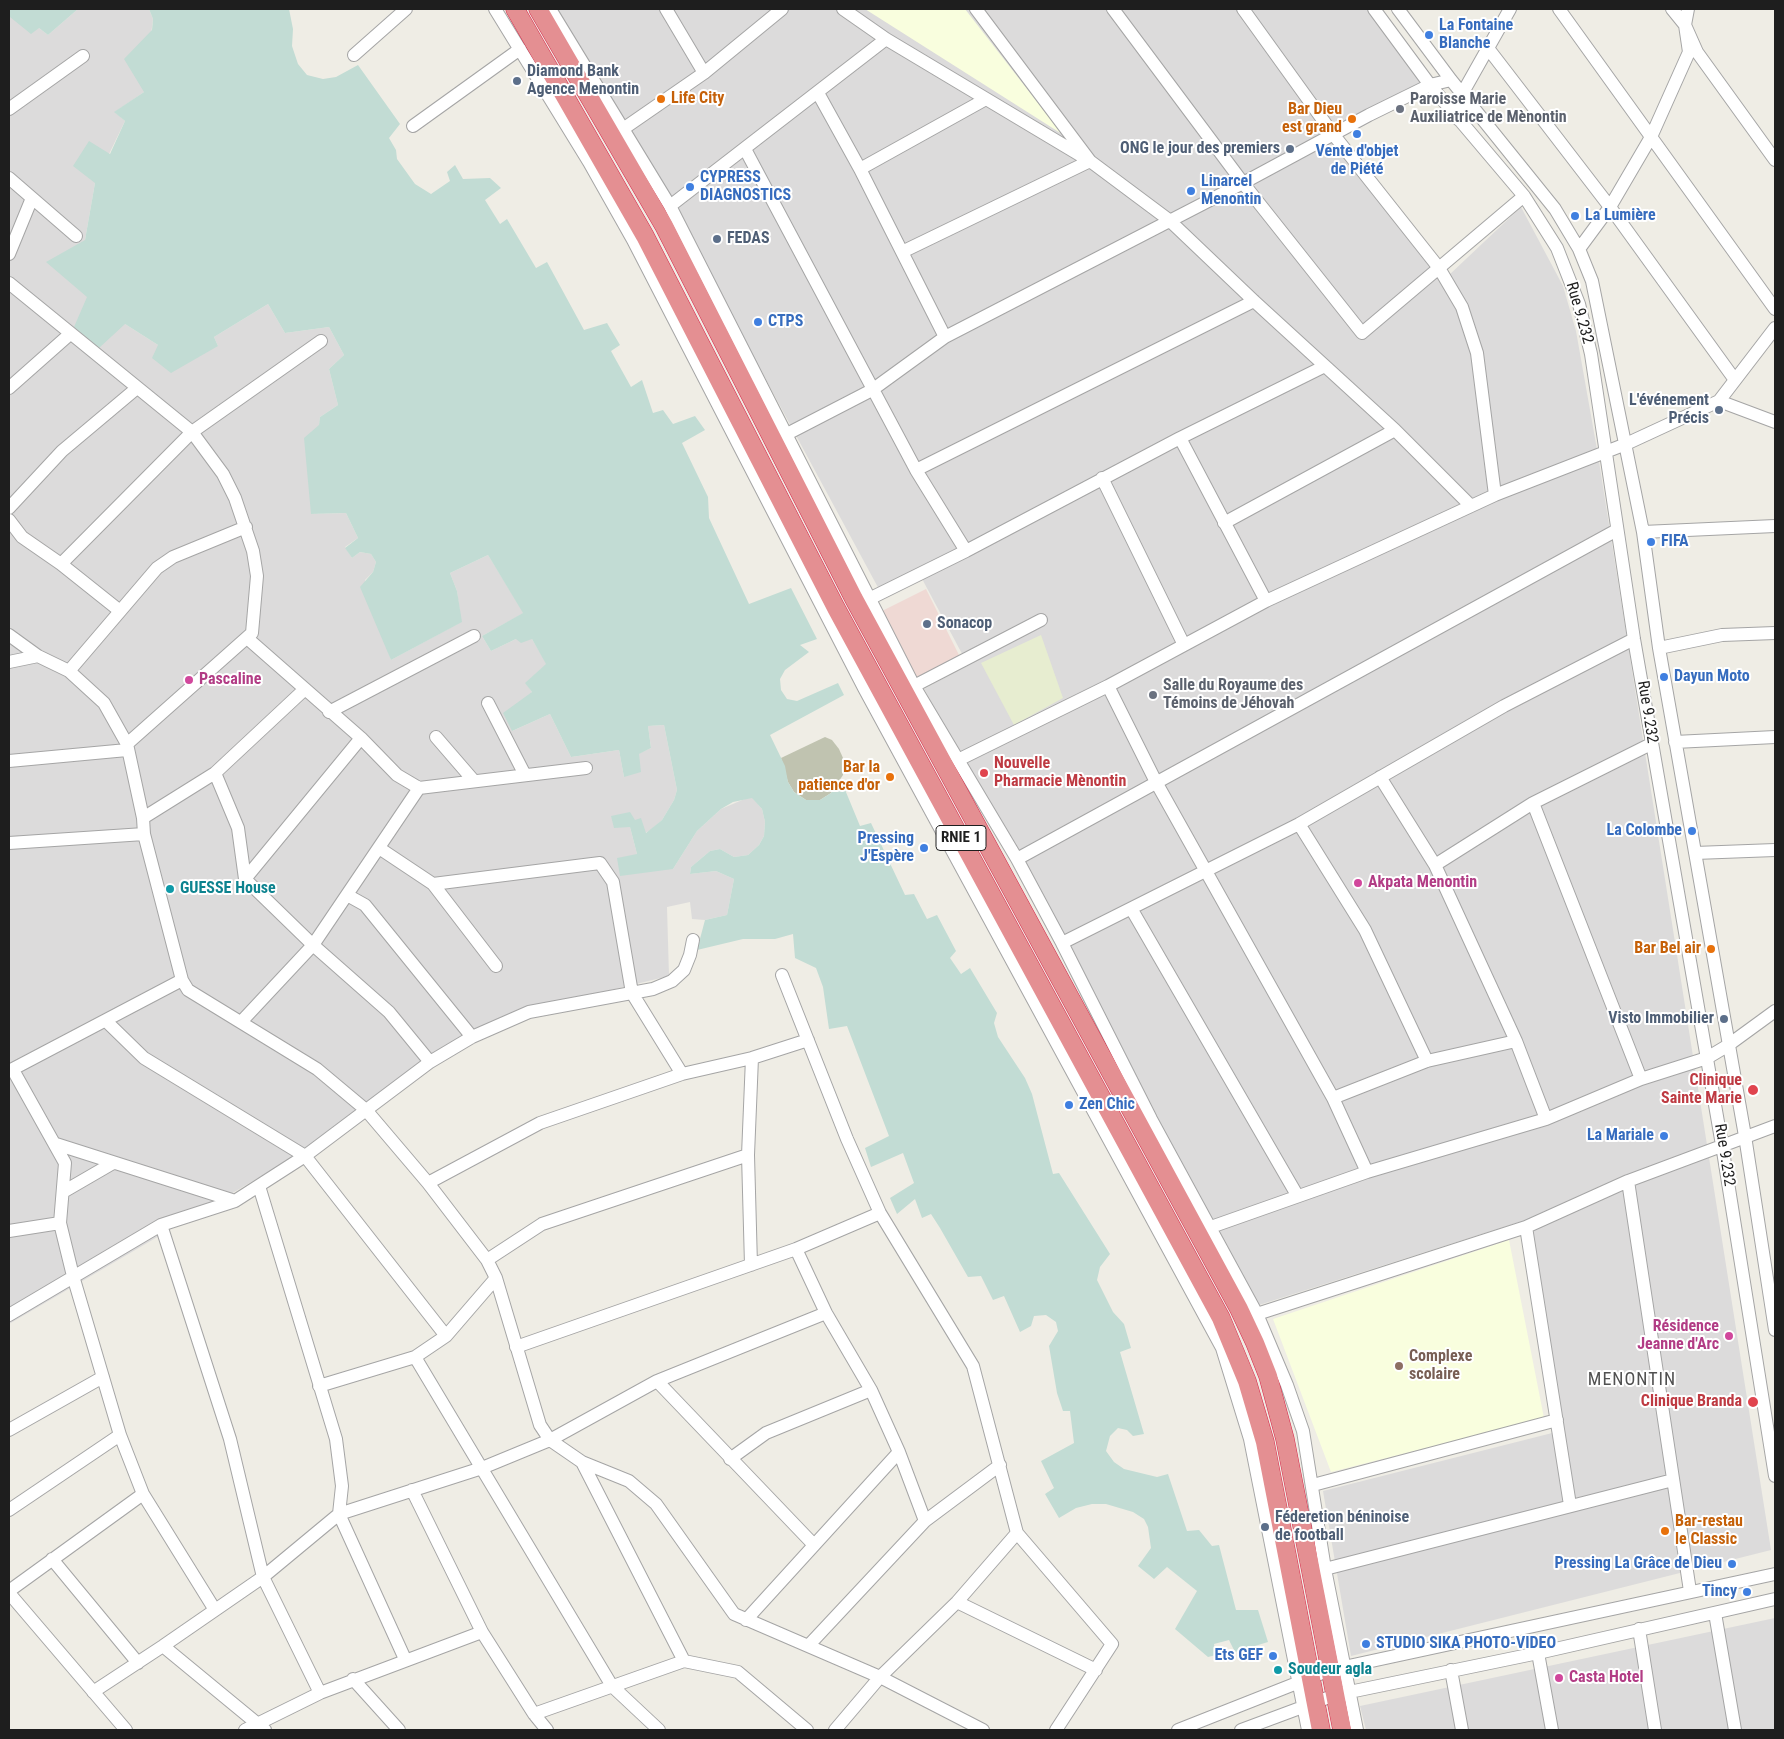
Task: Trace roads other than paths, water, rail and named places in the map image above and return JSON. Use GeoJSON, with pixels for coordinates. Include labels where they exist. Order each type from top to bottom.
{"type":"FeatureCollection","features":[{"type":"Feature","properties":{"kind":"highway","name":"RNIE 1"},"geometry":{"type":"LineString","coordinates":[[542,9],[664,226],[854,599],[1243,1318],[1268,1376],[1277,1406],[1337,1668],[1342,1693],[1342,1730]]}},
{"type":"Feature","properties":{"kind":"highway","name":"RNIE 1"},"geometry":{"type":"LineString","coordinates":[[514,18],[654,252],[836,608],[1221,1318],[1247,1381],[1265,1442],[1304,1679],[1310,1705],[1321,1730]]}},
{"type":"Feature","properties":{"kind":"street"},"geometry":{"type":"LineString","coordinates":[[354,55],[406,9]]}},
{"type":"Feature","properties":{"kind":"street"},"geometry":{"type":"LineString","coordinates":[[495,9],[514,18],[542,9],[623,130],[670,206],[914,686],[1017,859],[1062,943],[1151,1119],[1257,1314],[1284,1377],[1303,1431],[1313,1485],[1337,1668]]}},
{"type":"Feature","properties":{"kind":"street"},"geometry":{"type":"LineString","coordinates":[[666,9],[704,73]]}},
{"type":"Feature","properties":{"kind":"street"},"geometry":{"type":"LineString","coordinates":[[623,130],[704,73],[782,9]]}},
{"type":"Feature","properties":{"kind":"street"},"geometry":{"type":"LineString","coordinates":[[843,9],[886,39],[1090,161],[1169,220],[1395,430],[1471,506]]}},
{"type":"Feature","properties":{"kind":"street"},"geometry":{"type":"LineString","coordinates":[[976,9],[1090,161]]}},
{"type":"Feature","properties":{"kind":"street"},"geometry":{"type":"LineString","coordinates":[[1113,9],[1244,183],[1362,333],[1524,196]]}},
{"type":"Feature","properties":{"kind":"street"},"geometry":{"type":"LineString","coordinates":[[1243,9],[1333,134],[1439,268],[1462,307],[1477,353],[1495,495]]}},
{"type":"Feature","properties":{"kind":"street","name":"Rue 9.232"},"geometry":{"type":"LineString","coordinates":[[1374,9],[1430,85],[1524,196],[1557,248],[1579,304],[1591,354],[1651,744],[1722,1145],[1775,1476]]}},
{"type":"Feature","properties":{"kind":"street","name":"Rue 9.232"},"geometry":{"type":"LineString","coordinates":[[1398,9],[1462,94],[1555,208],[1579,249],[1592,281],[1643,532],[1659,648],[1727,1046],[1745,1136],[1775,1330]]}},
{"type":"Feature","properties":{"kind":"street"},"geometry":{"type":"LineString","coordinates":[[1459,120],[1462,94],[1510,9]]}},
{"type":"Feature","properties":{"kind":"street"},"geometry":{"type":"LineString","coordinates":[[1558,9],[1775,309]]}},
{"type":"Feature","properties":{"kind":"street"},"geometry":{"type":"LineString","coordinates":[[1672,9],[1685,25],[1697,52],[1775,160]]}},
{"type":"Feature","properties":{"kind":"street"},"geometry":{"type":"LineString","coordinates":[[1579,249],[1610,207],[1651,137],[1689,52],[1685,25],[1688,9]]}},
{"type":"Feature","properties":{"kind":"street"},"geometry":{"type":"LineString","coordinates":[[514,18],[520,49],[589,162],[633,240],[855,671],[1222,1348],[1250,1438],[1304,1679]]}},
{"type":"Feature","properties":{"kind":"street"},"geometry":{"type":"LineString","coordinates":[[670,206],[886,39]]}},
{"type":"Feature","properties":{"kind":"street"},"geometry":{"type":"LineString","coordinates":[[1487,47],[1610,207],[1735,380]]}},
{"type":"Feature","properties":{"kind":"street"},"geometry":{"type":"LineString","coordinates":[[413,126],[520,49]]}},
{"type":"Feature","properties":{"kind":"street"},"geometry":{"type":"LineString","coordinates":[[9,109],[83,56]]}},
{"type":"Feature","properties":{"kind":"street"},"geometry":{"type":"LineString","coordinates":[[785,435],[872,390],[945,337],[1244,183],[1333,134],[1430,85],[1451,80]]}},
{"type":"Feature","properties":{"kind":"street"},"geometry":{"type":"LineString","coordinates":[[818,93],[860,169],[945,337]]}},
{"type":"Feature","properties":{"kind":"street"},"geometry":{"type":"LineString","coordinates":[[860,169],[986,100]]}},
{"type":"Feature","properties":{"kind":"street"},"geometry":{"type":"LineString","coordinates":[[744,149],[916,470],[966,551]]}},
{"type":"Feature","properties":{"kind":"street"},"geometry":{"type":"LineString","coordinates":[[902,252],[1090,161]]}},
{"type":"Feature","properties":{"kind":"street"},"geometry":{"type":"LineString","coordinates":[[9,178],[76,236]]}},
{"type":"Feature","properties":{"kind":"street"},"geometry":{"type":"LineString","coordinates":[[9,254],[32,198]]}},
{"type":"Feature","properties":{"kind":"street"},"geometry":{"type":"LineString","coordinates":[[9,283],[192,432],[223,474],[246,527],[257,576],[252,633],[127,747],[9,761]]}},
{"type":"Feature","properties":{"kind":"street"},"geometry":{"type":"LineString","coordinates":[[916,470],[1254,301]]}},
{"type":"Feature","properties":{"kind":"street"},"geometry":{"type":"LineString","coordinates":[[958,760],[1108,686],[1266,601],[1495,495],[1626,444],[1719,401],[1775,328]]}},
{"type":"Feature","properties":{"kind":"street"},"geometry":{"type":"LineString","coordinates":[[9,388],[70,334]]}},
{"type":"Feature","properties":{"kind":"street"},"geometry":{"type":"LineString","coordinates":[[61,564],[192,432],[321,341]]}},
{"type":"Feature","properties":{"kind":"street"},"geometry":{"type":"LineString","coordinates":[[869,599],[966,551],[1180,438],[1325,366]]}},
{"type":"Feature","properties":{"kind":"street"},"geometry":{"type":"LineString","coordinates":[[9,508],[62,451],[137,388]]}},
{"type":"Feature","properties":{"kind":"street"},"geometry":{"type":"LineString","coordinates":[[1719,401],[1775,422]]}},
{"type":"Feature","properties":{"kind":"street"},"geometry":{"type":"LineString","coordinates":[[1224,523],[1395,430]]}},
{"type":"Feature","properties":{"kind":"street"},"geometry":{"type":"LineString","coordinates":[[1180,438],[1266,601]]}},
{"type":"Feature","properties":{"kind":"street"},"geometry":{"type":"LineString","coordinates":[[1102,478],[1184,645]]}},
{"type":"Feature","properties":{"kind":"street"},"geometry":{"type":"LineString","coordinates":[[9,520],[22,537],[61,564],[120,611]]}},
{"type":"Feature","properties":{"kind":"street"},"geometry":{"type":"LineString","coordinates":[[1643,532],[1775,526]]}},
{"type":"Feature","properties":{"kind":"street"},"geometry":{"type":"LineString","coordinates":[[69,671],[156,568],[180,554],[246,527]]}},
{"type":"Feature","properties":{"kind":"street"},"geometry":{"type":"LineString","coordinates":[[1017,859],[1617,530]]}},
{"type":"Feature","properties":{"kind":"street"},"geometry":{"type":"LineString","coordinates":[[914,686],[1042,620]]}},
{"type":"Feature","properties":{"kind":"street"},"geometry":{"type":"LineString","coordinates":[[1659,648],[1722,635],[1775,633]]}},
{"type":"Feature","properties":{"kind":"street"},"geometry":{"type":"LineString","coordinates":[[9,635],[38,656],[69,671],[104,703],[127,747],[143,818],[144,834],[182,980],[188,990],[317,1069],[366,1110],[428,1183],[486,1260],[496,1278],[540,1425],[550,1440],[582,1462],[629,1481],[656,1504],[734,1614],[880,1677],[974,1729]]}},
{"type":"Feature","properties":{"kind":"street"},"geometry":{"type":"LineString","coordinates":[[329,712],[474,636]]}},
{"type":"Feature","properties":{"kind":"street"},"geometry":{"type":"LineString","coordinates":[[247,638],[329,712],[361,738],[397,775],[420,788],[586,768]]}},
{"type":"Feature","properties":{"kind":"street"},"geometry":{"type":"LineString","coordinates":[[1062,943],[1132,910],[1299,824],[1504,706],[1634,639]]}},
{"type":"Feature","properties":{"kind":"street"},"geometry":{"type":"LineString","coordinates":[[9,662],[38,656]]}},
{"type":"Feature","properties":{"kind":"street"},"geometry":{"type":"LineString","coordinates":[[1108,686],[1156,782],[1333,1098],[1367,1172]]}},
{"type":"Feature","properties":{"kind":"street"},"geometry":{"type":"LineString","coordinates":[[143,818],[216,773],[305,689]]}},
{"type":"Feature","properties":{"kind":"street"},"geometry":{"type":"LineString","coordinates":[[488,703],[525,775]]}},
{"type":"Feature","properties":{"kind":"street"},"geometry":{"type":"LineString","coordinates":[[436,737],[474,781]]}},
{"type":"Feature","properties":{"kind":"street"},"geometry":{"type":"LineString","coordinates":[[1675,742],[1775,737]]}},
{"type":"Feature","properties":{"kind":"street"},"geometry":{"type":"LineString","coordinates":[[245,879],[361,738]]}},
{"type":"Feature","properties":{"kind":"street"},"geometry":{"type":"LineString","coordinates":[[1436,865],[1533,803],[1651,744]]}},
{"type":"Feature","properties":{"kind":"street"},"geometry":{"type":"LineString","coordinates":[[216,773],[238,828],[245,879],[313,945],[388,1012],[430,1062]]}},
{"type":"Feature","properties":{"kind":"street"},"geometry":{"type":"LineString","coordinates":[[1380,777],[1436,865],[1516,1041],[1546,1119]]}},
{"type":"Feature","properties":{"kind":"street"},"geometry":{"type":"LineString","coordinates":[[241,1022],[313,945],[420,788]]}},
{"type":"Feature","properties":{"kind":"street"},"geometry":{"type":"LineString","coordinates":[[1533,803],[1641,1079]]}},
{"type":"Feature","properties":{"kind":"street"},"geometry":{"type":"LineString","coordinates":[[1299,824],[1365,930],[1427,1061]]}},
{"type":"Feature","properties":{"kind":"street"},"geometry":{"type":"LineString","coordinates":[[9,844],[144,834]]}},
{"type":"Feature","properties":{"kind":"street"},"geometry":{"type":"LineString","coordinates":[[379,848],[433,884],[496,966]]}},
{"type":"Feature","properties":{"kind":"street"},"geometry":{"type":"LineString","coordinates":[[1695,853],[1775,850]]}},
{"type":"Feature","properties":{"kind":"street"},"geometry":{"type":"LineString","coordinates":[[433,884],[600,863],[613,882],[632,993],[682,1074]]}},
{"type":"Feature","properties":{"kind":"street"},"geometry":{"type":"LineString","coordinates":[[347,895],[365,905],[472,1036]]}},
{"type":"Feature","properties":{"kind":"street"},"geometry":{"type":"LineString","coordinates":[[1132,910],[1297,1195]]}},
{"type":"Feature","properties":{"kind":"street"},"geometry":{"type":"LineString","coordinates":[[9,1315],[161,1225],[235,1201],[306,1156],[430,1062],[472,1036],[529,1012],[653,989],[672,981],[684,970],[693,940]]}},
{"type":"Feature","properties":{"kind":"street"},"geometry":{"type":"LineString","coordinates":[[782,975],[847,1139],[880,1213],[973,1366],[1017,1533],[1111,1641],[1112,1644],[1096,1670],[1056,1730]]}},
{"type":"Feature","properties":{"kind":"street"},"geometry":{"type":"LineString","coordinates":[[182,980],[11,1070],[66,1163],[60,1223],[73,1276],[120,1435],[142,1494],[215,1610]]}},
{"type":"Feature","properties":{"kind":"street"},"geometry":{"type":"LineString","coordinates":[[1211,1227],[1297,1195],[1367,1172],[1546,1119],[1641,1079],[1707,1058],[1727,1046],[1775,1010]]}},
{"type":"Feature","properties":{"kind":"street"},"geometry":{"type":"LineString","coordinates":[[106,1020],[144,1058],[306,1156],[446,1336]]}},
{"type":"Feature","properties":{"kind":"street"},"geometry":{"type":"LineString","coordinates":[[428,1183],[540,1123],[682,1074],[752,1058],[808,1040]]}},
{"type":"Feature","properties":{"kind":"street"},"geometry":{"type":"LineString","coordinates":[[1333,1098],[1427,1061],[1516,1041]]}},
{"type":"Feature","properties":{"kind":"street"},"geometry":{"type":"LineString","coordinates":[[751,1265],[748,1155],[752,1058]]}},
{"type":"Feature","properties":{"kind":"street"},"geometry":{"type":"LineString","coordinates":[[1257,1314],[1526,1228],[1628,1181],[1775,1126]]}},
{"type":"Feature","properties":{"kind":"street"},"geometry":{"type":"LineString","coordinates":[[56,1144],[235,1201]]}},
{"type":"Feature","properties":{"kind":"street"},"geometry":{"type":"LineString","coordinates":[[486,1260],[542,1224],[748,1155]]}},
{"type":"Feature","properties":{"kind":"street"},"geometry":{"type":"LineString","coordinates":[[63,1192],[113,1163]]}},
{"type":"Feature","properties":{"kind":"street"},"geometry":{"type":"LineString","coordinates":[[1628,1181],[1690,1591]]}},
{"type":"Feature","properties":{"kind":"street"},"geometry":{"type":"LineString","coordinates":[[259,1186],[336,1439],[342,1486],[339,1514],[405,1659]]}},
{"type":"Feature","properties":{"kind":"street"},"geometry":{"type":"LineString","coordinates":[[516,1347],[751,1265],[880,1213]]}},
{"type":"Feature","properties":{"kind":"street"},"geometry":{"type":"LineString","coordinates":[[9,1231],[60,1223]]}},
{"type":"Feature","properties":{"kind":"street"},"geometry":{"type":"LineString","coordinates":[[161,1225],[230,1439],[263,1577],[320,1693]]}},
{"type":"Feature","properties":{"kind":"street"},"geometry":{"type":"LineString","coordinates":[[1526,1228],[1570,1505]]}},
{"type":"Feature","properties":{"kind":"street"},"geometry":{"type":"LineString","coordinates":[[796,1248],[826,1313],[871,1390],[900,1452],[925,1521]]}},
{"type":"Feature","properties":{"kind":"street"},"geometry":{"type":"LineString","coordinates":[[319,1386],[415,1357],[446,1336],[496,1278]]}},
{"type":"Feature","properties":{"kind":"street"},"geometry":{"type":"LineString","coordinates":[[93,1692],[164,1646],[263,1577],[339,1514],[482,1468],[550,1440],[657,1381],[826,1313]]}},
{"type":"Feature","properties":{"kind":"street"},"geometry":{"type":"LineString","coordinates":[[415,1357],[612,1686],[659,1730]]}},
{"type":"Feature","properties":{"kind":"street"},"geometry":{"type":"LineString","coordinates":[[9,1430],[103,1377]]}},
{"type":"Feature","properties":{"kind":"street"},"geometry":{"type":"LineString","coordinates":[[657,1381],[814,1545]]}},
{"type":"Feature","properties":{"kind":"street"},"geometry":{"type":"LineString","coordinates":[[730,1459],[766,1433],[871,1390]]}},
{"type":"Feature","properties":{"kind":"street"},"geometry":{"type":"LineString","coordinates":[[1313,1485],[1557,1420]]}},
{"type":"Feature","properties":{"kind":"street"},"geometry":{"type":"LineString","coordinates":[[9,1510],[120,1435]]}},
{"type":"Feature","properties":{"kind":"street"},"geometry":{"type":"LineString","coordinates":[[746,1620],[900,1452]]}},
{"type":"Feature","properties":{"kind":"street"},"geometry":{"type":"LineString","coordinates":[[582,1462],[684,1660]]}},
{"type":"Feature","properties":{"kind":"street"},"geometry":{"type":"LineString","coordinates":[[809,1645],[925,1521],[1000,1465]]}},
{"type":"Feature","properties":{"kind":"street"},"geometry":{"type":"LineString","coordinates":[[1325,1569],[1673,1480]]}},
{"type":"Feature","properties":{"kind":"street"},"geometry":{"type":"LineString","coordinates":[[412,1490],[482,1632],[534,1714],[547,1730]]}},
{"type":"Feature","properties":{"kind":"street"},"geometry":{"type":"LineString","coordinates":[[126,1730],[9,1592],[142,1494]]}},
{"type":"Feature","properties":{"kind":"street"},"geometry":{"type":"LineString","coordinates":[[836,1730],[880,1677],[957,1602],[1017,1533]]}},
{"type":"Feature","properties":{"kind":"street"},"geometry":{"type":"LineString","coordinates":[[52,1560],[138,1663]]}},
{"type":"Feature","properties":{"kind":"street"},"geometry":{"type":"LineString","coordinates":[[1178,1730],[1304,1679],[1337,1668],[1775,1574]]}},
{"type":"Feature","properties":{"kind":"street"},"geometry":{"type":"LineString","coordinates":[[1241,1730],[1342,1693],[1538,1653],[1775,1600]]}},
{"type":"Feature","properties":{"kind":"street"},"geometry":{"type":"LineString","coordinates":[[957,1602],[1096,1670]]}},
{"type":"Feature","properties":{"kind":"street"},"geometry":{"type":"LineString","coordinates":[[1715,1613],[1734,1730]]}},
{"type":"Feature","properties":{"kind":"street"},"geometry":{"type":"LineString","coordinates":[[1639,1629],[1655,1730]]}},
{"type":"Feature","properties":{"kind":"street"},"geometry":{"type":"LineString","coordinates":[[245,1730],[261,1726],[320,1693],[353,1679],[482,1632]]}},
{"type":"Feature","properties":{"kind":"street"},"geometry":{"type":"LineString","coordinates":[[164,1646],[261,1726]]}},
{"type":"Feature","properties":{"kind":"street"},"geometry":{"type":"LineString","coordinates":[[1538,1653],[1552,1730]]}},
{"type":"Feature","properties":{"kind":"street"},"geometry":{"type":"LineString","coordinates":[[534,1714],[684,1660],[738,1672],[806,1730]]}},
{"type":"Feature","properties":{"kind":"street"},"geometry":{"type":"LineString","coordinates":[[1451,1670],[1462,1730]]}},
{"type":"Feature","properties":{"kind":"street"},"geometry":{"type":"LineString","coordinates":[[353,1679],[399,1730]]}},
{"type":"Feature","properties":{"kind":"street"},"geometry":{"type":"LineString","coordinates":[[1342,1693],[1357,1730]]}},
{"type":"Feature","properties":{"kind":"street"},"geometry":{"type":"LineString","coordinates":[[1308,1730],[1310,1705]]}},
{"type":"Feature","properties":{"kind":"place","name":"La Fontaine Blanche"},"geometry":{"type":"Point","coordinates":[1429,35]}},
{"type":"Feature","properties":{"kind":"place","name":"Diamond Bank Agence Menontin"},"geometry":{"type":"Point","coordinates":[517,81]}},
{"type":"Feature","properties":{"kind":"place","name":"Life City"},"geometry":{"type":"Point","coordinates":[661,99]}},
{"type":"Feature","properties":{"kind":"place","name":"Paroisse Marie Auxiliatrice de Mènontin"},"geometry":{"type":"Point","coordinates":[1400,109]}},
{"type":"Feature","properties":{"kind":"place","name":"Bar Dieu est grand"},"geometry":{"type":"Point","coordinates":[1352,119]}},
{"type":"Feature","properties":{"kind":"place","name":"Vente d'objet de Piété"},"geometry":{"type":"Point","coordinates":[1357,134]}},
{"type":"Feature","properties":{"kind":"place","name":"ONG le jour des premiers"},"geometry":{"type":"Point","coordinates":[1290,149]}},
{"type":"Feature","properties":{"kind":"place","name":"CYPRESS DIAGNOSTICS"},"geometry":{"type":"Point","coordinates":[690,187]}},
{"type":"Feature","properties":{"kind":"place","name":"Linarcel Menontin"},"geometry":{"type":"Point","coordinates":[1191,191]}},
{"type":"Feature","properties":{"kind":"place","name":"La Lumière"},"geometry":{"type":"Point","coordinates":[1575,216]}},
{"type":"Feature","properties":{"kind":"place","name":"FEDAS"},"geometry":{"type":"Point","coordinates":[717,239]}},
{"type":"Feature","properties":{"kind":"place","name":"CTPS"},"geometry":{"type":"Point","coordinates":[758,322]}},
{"type":"Feature","properties":{"kind":"place","name":"L'événement Précis"},"geometry":{"type":"Point","coordinates":[1719,410]}},
{"type":"Feature","properties":{"kind":"place","name":"FIFA"},"geometry":{"type":"Point","coordinates":[1651,542]}},
{"type":"Feature","properties":{"kind":"place","name":"Sonacop"},"geometry":{"type":"Point","coordinates":[927,624]}},
{"type":"Feature","properties":{"kind":"place","name":"Dayun Moto"},"geometry":{"type":"Point","coordinates":[1664,677]}},
{"type":"Feature","properties":{"kind":"place","name":"Pascaline"},"geometry":{"type":"Point","coordinates":[189,680]}},
{"type":"Feature","properties":{"kind":"place","name":"Salle du Royaume des Témoins de Jéhovah"},"geometry":{"type":"Point","coordinates":[1153,695]}},
{"type":"Feature","properties":{"kind":"place","name":"Nouvelle Pharmacie Mènontin"},"geometry":{"type":"Point","coordinates":[984,773]}},
{"type":"Feature","properties":{"kind":"place","name":"Bar la patience d'or"},"geometry":{"type":"Point","coordinates":[890,777]}},
{"type":"Feature","properties":{"kind":"place","name":"La Colombe"},"geometry":{"type":"Point","coordinates":[1692,831]}},
{"type":"Feature","properties":{"kind":"place","name":"Pressing J'Espère"},"geometry":{"type":"Point","coordinates":[924,848]}},
{"type":"Feature","properties":{"kind":"place","name":"Akpata Menontin"},"geometry":{"type":"Point","coordinates":[1358,883]}},
{"type":"Feature","properties":{"kind":"place","name":"GUESSE House"},"geometry":{"type":"Point","coordinates":[170,889]}},
{"type":"Feature","properties":{"kind":"place","name":"Bar Bel air"},"geometry":{"type":"Point","coordinates":[1711,949]}},
{"type":"Feature","properties":{"kind":"place","name":"Visto Immobilier"},"geometry":{"type":"Point","coordinates":[1724,1019]}},
{"type":"Feature","properties":{"kind":"place","name":"Clinique Sainte Marie"},"geometry":{"type":"Point","coordinates":[1753,1090]}},
{"type":"Feature","properties":{"kind":"place","name":"Zen Chic"},"geometry":{"type":"Point","coordinates":[1069,1105]}},
{"type":"Feature","properties":{"kind":"place","name":"La Mariale"},"geometry":{"type":"Point","coordinates":[1664,1136]}},
{"type":"Feature","properties":{"kind":"place","name":"Résidence Jeanne d'Arc"},"geometry":{"type":"Point","coordinates":[1729,1336]}},
{"type":"Feature","properties":{"kind":"place","name":"Complexe scolaire"},"geometry":{"type":"Point","coordinates":[1399,1366]}},
{"type":"Feature","properties":{"kind":"place","name":"Clinique Branda"},"geometry":{"type":"Point","coordinates":[1753,1402]}},
{"type":"Feature","properties":{"kind":"place","name":"Féderetion béninoise de football"},"geometry":{"type":"Point","coordinates":[1265,1527]}},
{"type":"Feature","properties":{"kind":"place","name":"Bar-restau le Classic"},"geometry":{"type":"Point","coordinates":[1665,1531]}},
{"type":"Feature","properties":{"kind":"place","name":"Pressing La Grâce de Dieu"},"geometry":{"type":"Point","coordinates":[1732,1564]}},
{"type":"Feature","properties":{"kind":"place","name":"Tincy"},"geometry":{"type":"Point","coordinates":[1747,1592]}},
{"type":"Feature","properties":{"kind":"place","name":"STUDIO SIKA PHOTO-VIDEO"},"geometry":{"type":"Point","coordinates":[1366,1644]}},
{"type":"Feature","properties":{"kind":"place","name":"Ets GEF"},"geometry":{"type":"Point","coordinates":[1273,1656]}},
{"type":"Feature","properties":{"kind":"place","name":"Soudeur agla"},"geometry":{"type":"Point","coordinates":[1278,1670]}},
{"type":"Feature","properties":{"kind":"place","name":"Casta Hotel"},"geometry":{"type":"Point","coordinates":[1559,1678]}},
{"type":"Feature","properties":{"kind":"district","name":"MENONTIN"},"geometry":{"type":"Point","coordinates":[1632,1380]}}]}
